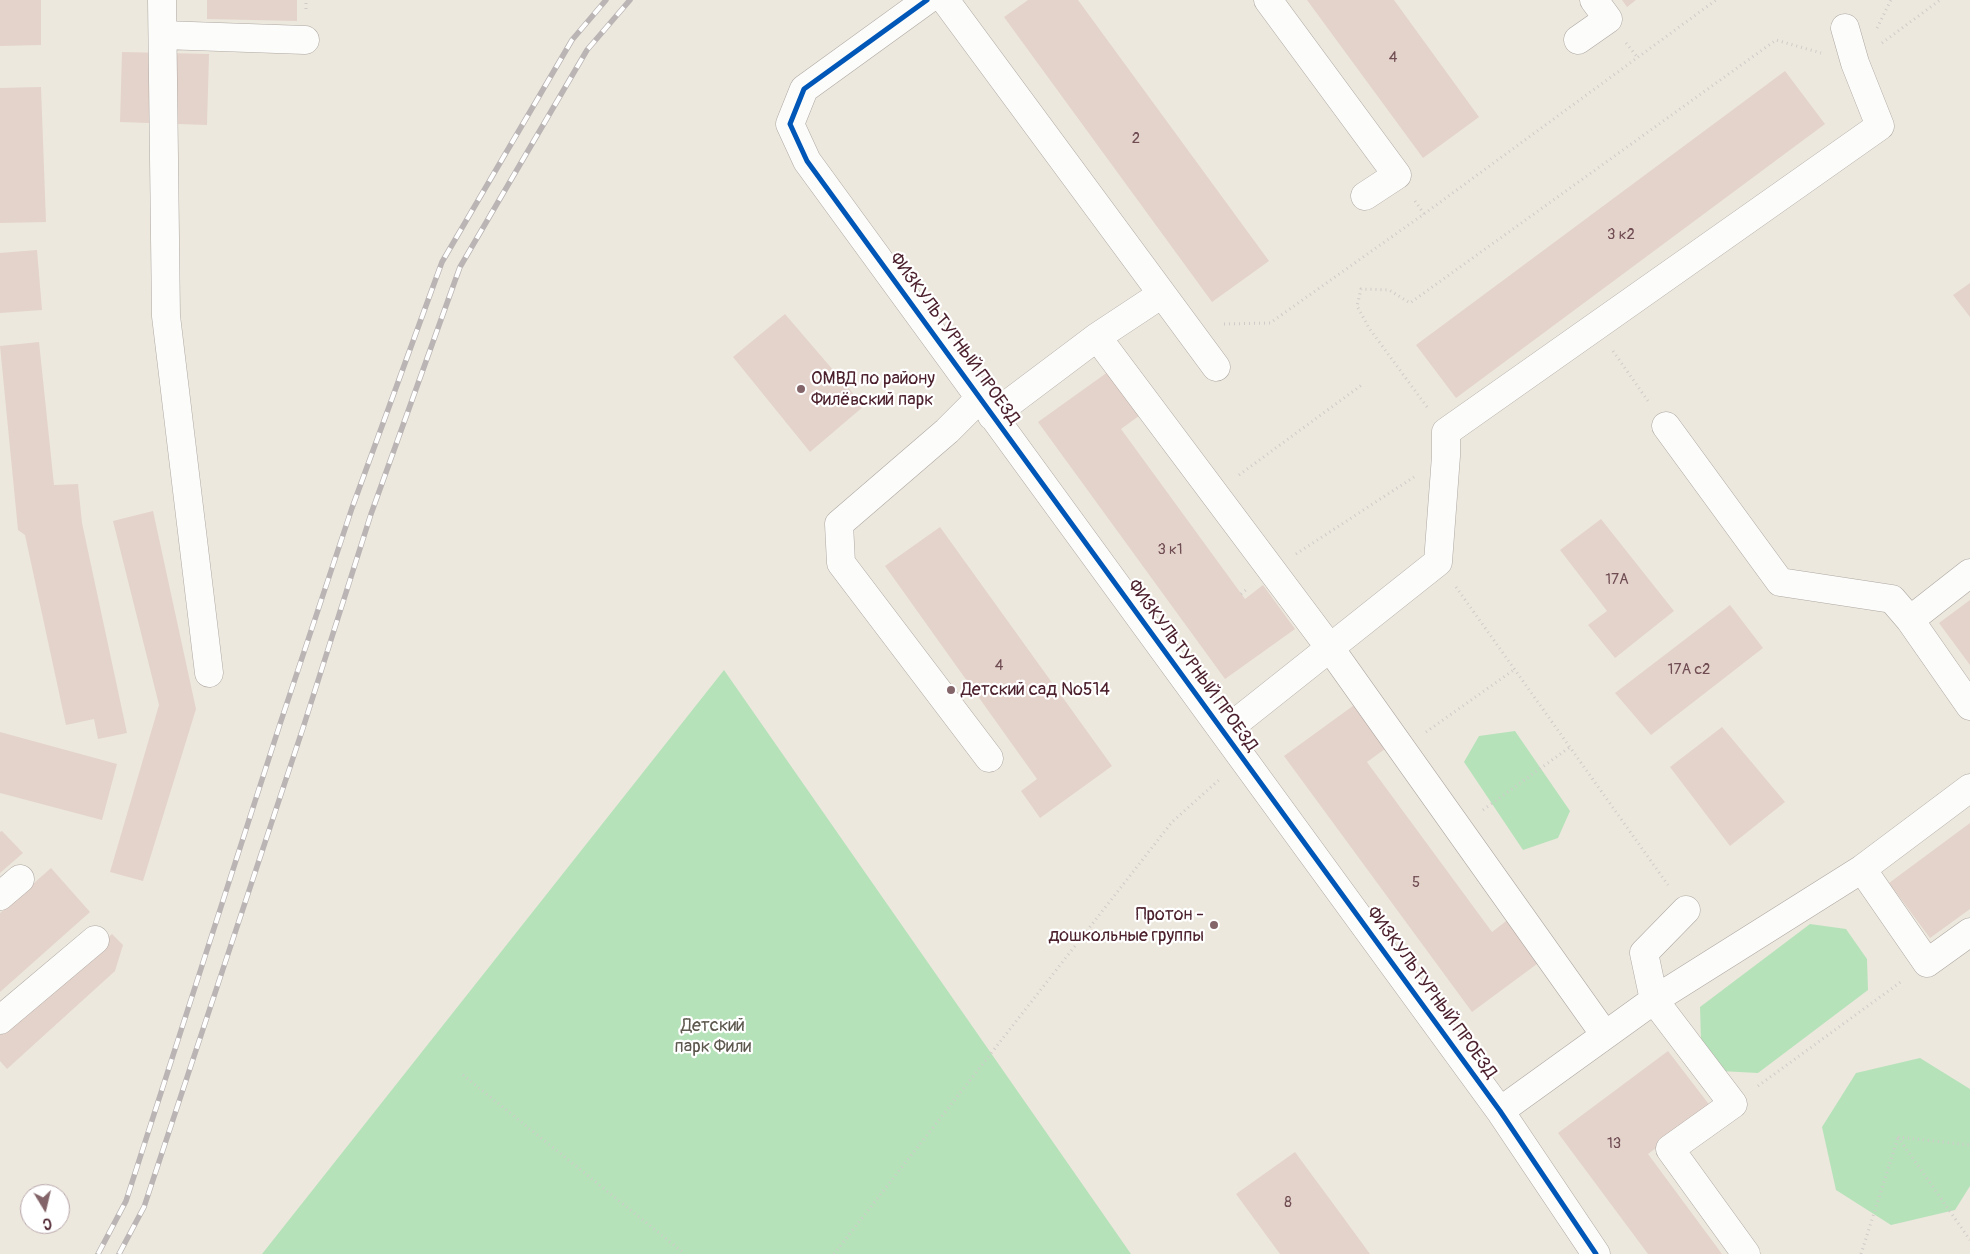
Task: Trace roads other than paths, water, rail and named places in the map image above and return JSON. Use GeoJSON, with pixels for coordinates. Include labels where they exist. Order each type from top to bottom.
{"type":"FeatureCollection","features":[{"type":"Feature","properties":{"kind":"street"},"geometry":{"type":"LineString","coordinates":[[162,0],[166,316],[209,673]]}},
{"type":"Feature","properties":{"kind":"street","name":"ФИЗКУЛЬТУРНЫЙ ПРОЕЗД"},"geometry":{"type":"LineString","coordinates":[[928,0],[804,89],[790,124],[807,161],[1500,1111],[1596,1254]]}},
{"type":"Feature","properties":{"kind":"street"},"geometry":{"type":"LineString","coordinates":[[945,0],[1216,368]]}},
{"type":"Feature","properties":{"kind":"street"},"geometry":{"type":"LineString","coordinates":[[1268,0],[1397,175],[1365,196]]}},
{"type":"Feature","properties":{"kind":"street"},"geometry":{"type":"LineString","coordinates":[[1578,40],[1608,19],[1594,0]]}},
{"type":"Feature","properties":{"kind":"street"},"geometry":{"type":"LineString","coordinates":[[1224,732],[1438,562],[1446,444],[1595,327],[1880,126],[1855,63],[1845,28]]}},
{"type":"Feature","properties":{"kind":"street"},"geometry":{"type":"LineString","coordinates":[[163,35],[305,40]]}},
{"type":"Feature","properties":{"kind":"street"},"geometry":{"type":"LineString","coordinates":[[989,758],[841,563],[839,524],[946,431],[1162,294]]}},
{"type":"Feature","properties":{"kind":"street"},"geometry":{"type":"LineString","coordinates":[[1096,337],[1330,648],[1605,1035]]}},
{"type":"Feature","properties":{"kind":"street"},"geometry":{"type":"LineString","coordinates":[[1666,426],[1780,582],[1892,599],[1910,620],[1970,706]]}},
{"type":"Feature","properties":{"kind":"street"},"geometry":{"type":"LineString","coordinates":[[1910,620],[1970,572]]}},
{"type":"Feature","properties":{"kind":"street"},"geometry":{"type":"LineString","coordinates":[[1500,1111],[1654,1000],[1862,869],[1970,788]]}},
{"type":"Feature","properties":{"kind":"street"},"geometry":{"type":"LineString","coordinates":[[1862,869],[1927,962],[1970,932]]}},
{"type":"Feature","properties":{"kind":"street"},"geometry":{"type":"LineString","coordinates":[[1686,910],[1644,953],[1654,1000],[1733,1104],[1670,1149],[1746,1254]]}},
{"type":"Feature","properties":{"kind":"street"},"geometry":{"type":"LineString","coordinates":[[0,1020],[95,940]]}},
{"type":"Feature","properties":{"kind":"railway"},"geometry":{"type":"LineString","coordinates":[[98,1254],[126,1201],[352,508],[442,262],[572,40],[606,0]]}},
{"type":"Feature","properties":{"kind":"railway"},"geometry":{"type":"LineString","coordinates":[[119,1254],[144,1207],[303,728],[371,514],[460,267],[587,50],[630,0]]}},
{"type":"Feature","properties":{"kind":"place","name":"ОМВД по району Филёвский парк"},"geometry":{"type":"Point","coordinates":[801,389]}},
{"type":"Feature","properties":{"kind":"place","name":"Детский сад №514"},"geometry":{"type":"Point","coordinates":[951,690]}},
{"type":"Feature","properties":{"kind":"place","name":"Протон - дошкольные группы"},"geometry":{"type":"Point","coordinates":[1214,925]}},
{"type":"Feature","properties":{"kind":"park label","name":"Детский парк Фили"},"geometry":{"type":"Point","coordinates":[713,1036]}}]}
